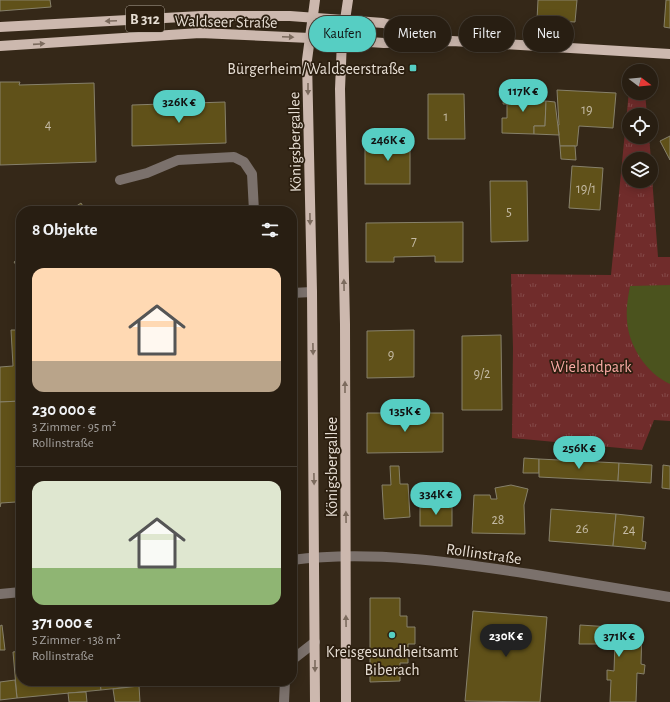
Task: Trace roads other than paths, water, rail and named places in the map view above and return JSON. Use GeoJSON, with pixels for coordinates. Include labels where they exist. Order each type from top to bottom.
{"type":"FeatureCollection","features":[{"type":"Feature","properties":{"kind":"main road","name":"Königsbergallee"},"geometry":{"type":"LineString","coordinates":[[312,16],[315,0]]}},
{"type":"Feature","properties":{"kind":"main road","name":"Königsbergallee"},"geometry":{"type":"LineString","coordinates":[[345,16],[348,0]]}},
{"type":"Feature","properties":{"kind":"main road","name":"Waldseer Straße"},"geometry":{"type":"LineString","coordinates":[[0,28],[201,16],[250,15],[309,18]]}},
{"type":"Feature","properties":{"kind":"main road","name":"Waldseer Straße"},"geometry":{"type":"LineString","coordinates":[[376,22],[452,41]]}},
{"type":"Feature","properties":{"kind":"main road","name":"Waldseer Straße"},"geometry":{"type":"LineString","coordinates":[[0,46],[200,33],[309,38]]}},
{"type":"Feature","properties":{"kind":"main road","name":"Waldseer Straße"},"geometry":{"type":"LineString","coordinates":[[376,42],[452,41],[670,54]]}},
{"type":"Feature","properties":{"kind":"main road","name":"Königsbergallee"},"geometry":{"type":"LineString","coordinates":[[309,49],[308,113],[312,292],[316,702]]}},
{"type":"Feature","properties":{"kind":"main road","name":"Königsbergallee"},"geometry":{"type":"LineString","coordinates":[[342,52],[340,90],[345,332],[346,702]]}},
{"type":"Feature","properties":{"kind":"street"},"geometry":{"type":"LineString","coordinates":[[120,180],[147,173],[178,160],[234,157],[244,162],[252,174],[254,206]]}},
{"type":"Feature","properties":{"kind":"street"},"geometry":{"type":"LineString","coordinates":[[297,293],[312,292]]}},
{"type":"Feature","properties":{"kind":"street","name":"Rollinstraße"},"geometry":{"type":"LineString","coordinates":[[297,559],[346,556],[401,558],[462,564],[670,597]]}},
{"type":"Feature","properties":{"kind":"street"},"geometry":{"type":"LineString","coordinates":[[0,594],[16,592]]}},
{"type":"Feature","properties":{"kind":"street"},"geometry":{"type":"LineString","coordinates":[[297,656],[315,642]]}},
{"type":"Feature","properties":{"kind":"street"},"geometry":{"type":"LineString","coordinates":[[284,702],[285,686]]}},
{"type":"Feature","properties":{"kind":"place","name":"Bürgerheim/Waldseerstraße"},"geometry":{"type":"Point","coordinates":[413,68]}},
{"type":"Feature","properties":{"kind":"place","name":"Kreisgesundheitsamt Biberach"},"geometry":{"type":"Point","coordinates":[392,635]}},
{"type":"Feature","properties":{"kind":"park label","name":"Wielandpark"},"geometry":{"type":"Point","coordinates":[591,366]}}]}
